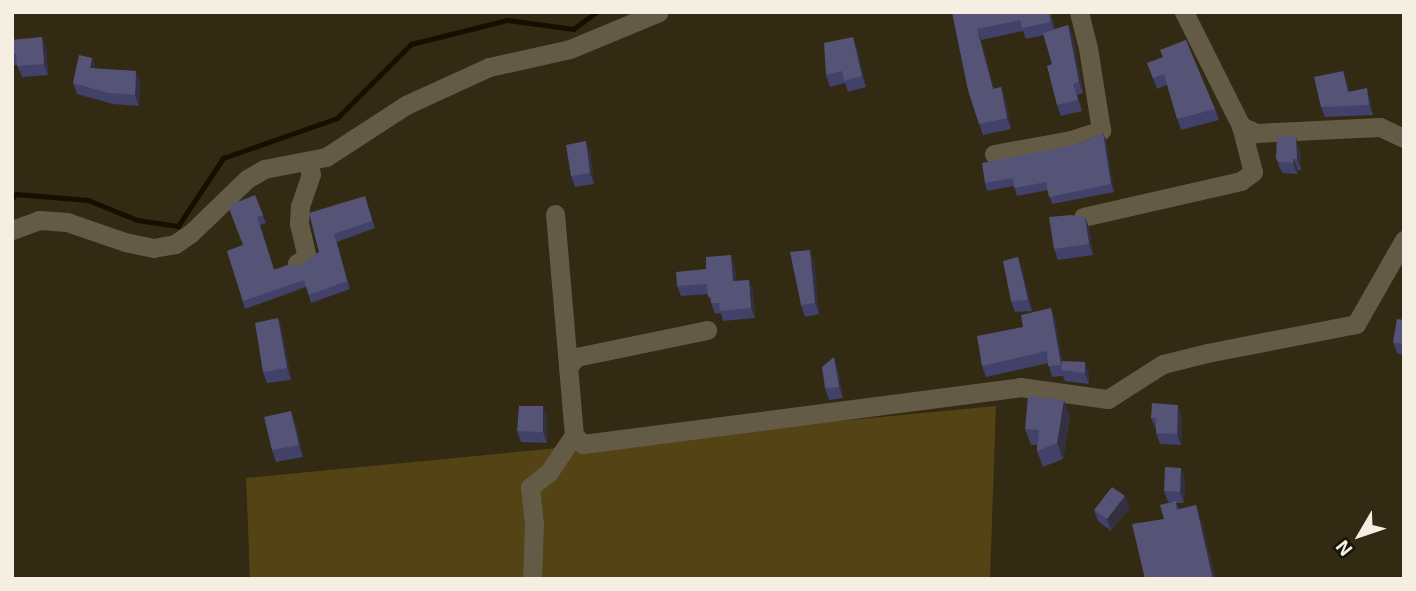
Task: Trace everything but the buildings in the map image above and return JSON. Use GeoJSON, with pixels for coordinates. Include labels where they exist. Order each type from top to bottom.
{"type":"FeatureCollection","features":[{"type":"Feature","properties":{"kind":"street"},"geometry":{"type":"LineString","coordinates":[[12,230],[39,220],[67,222],[82,224],[125,242],[161,248],[190,234],[247,179],[264,169],[307,163],[337,152],[406,105],[489,67],[570,49],[659,12]]}},
{"type":"Feature","properties":{"kind":"street"},"geometry":{"type":"LineString","coordinates":[[994,155],[1071,140],[1101,130],[1088,48],[1079,12]]}},
{"type":"Feature","properties":{"kind":"street"},"geometry":{"type":"LineString","coordinates":[[1083,217],[1241,181],[1253,172],[1241,126],[1184,12]]}},
{"type":"Feature","properties":{"kind":"street"},"geometry":{"type":"LineString","coordinates":[[1241,126],[1256,133],[1380,127],[1404,138]]}},
{"type":"Feature","properties":{"kind":"street"},"geometry":{"type":"LineString","coordinates":[[297,263],[307,258],[299,224],[300,206],[312,174],[307,163]]}},
{"type":"Feature","properties":{"kind":"street"},"geometry":{"type":"LineString","coordinates":[[532,579],[534,524],[530,487],[549,472],[574,435],[555,214]]}},
{"type":"Feature","properties":{"kind":"street"},"geometry":{"type":"LineString","coordinates":[[574,435],[583,444],[1020,387],[1108,398],[1173,361],[1356,324],[1404,240]]}},
{"type":"Feature","properties":{"kind":"street"},"geometry":{"type":"LineString","coordinates":[[568,367],[576,357],[707,330]]}},
{"type":"Feature","properties":{"kind":"shaded area"},"geometry":{"type":"Polygon","coordinates":[[[996,406],[990,579],[250,579],[246,478],[996,406]]]}},
{"type":"Feature","properties":{"kind":"waterway"},"geometry":{"type":"LineString","coordinates":[[12,198],[16,194],[88,200],[137,220],[178,226],[223,158],[337,118],[411,44],[507,20],[573,29],[596,12]]}}]}
